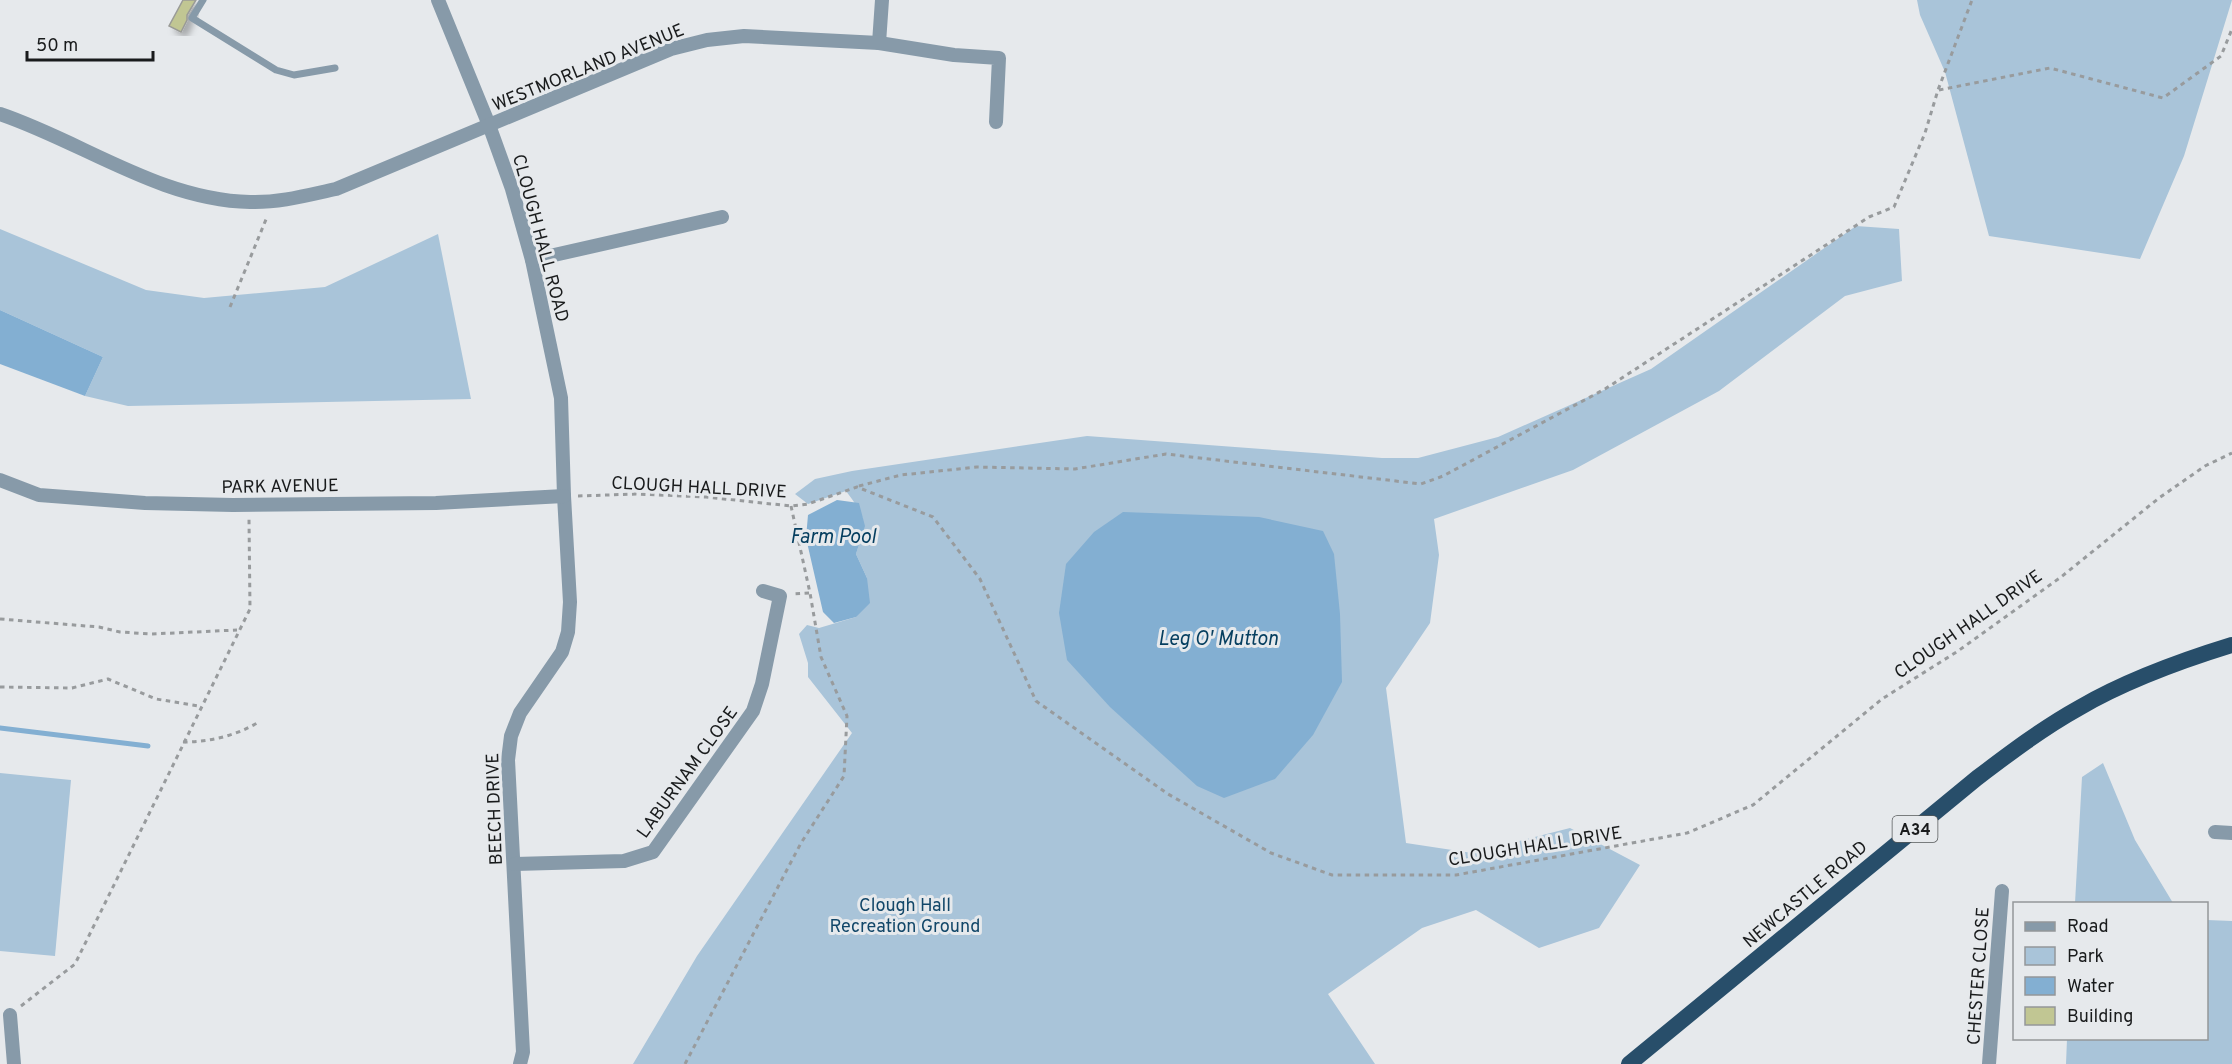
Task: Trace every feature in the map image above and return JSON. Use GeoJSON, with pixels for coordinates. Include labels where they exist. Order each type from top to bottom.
{"type":"FeatureCollection","features":[{"type":"Feature","properties":{"kind":"highway","name":"NEWCASTLE ROAD"},"geometry":{"type":"LineString","coordinates":[[1629,1064],[2025,741],[2080,707],[2143,676],[2232,645]]}},
{"type":"Feature","properties":{"kind":"street","name":"CLOUGH HALL ROAD"},"geometry":{"type":"LineString","coordinates":[[438,0],[489,125],[512,189],[532,260],[561,398],[564,496]]}},
{"type":"Feature","properties":{"kind":"street"},"geometry":{"type":"LineString","coordinates":[[879,43],[882,0]]}},
{"type":"Feature","properties":{"kind":"street","name":"WESTMORLAND AVENUE"},"geometry":{"type":"LineString","coordinates":[[0,114],[30,124],[177,190],[218,199],[249,202],[273,201],[336,189],[671,49],[707,40],[744,36],[879,43],[954,55],[999,58],[996,122]]}},
{"type":"Feature","properties":{"kind":"street"},"geometry":{"type":"LineString","coordinates":[[532,260],[722,217]]}},
{"type":"Feature","properties":{"kind":"street","name":"PARK AVENUE"},"geometry":{"type":"LineString","coordinates":[[0,480],[39,495],[145,503],[249,505],[436,503],[564,496]]}},
{"type":"Feature","properties":{"kind":"street","name":"BEECH DRIVE"},"geometry":{"type":"LineString","coordinates":[[520,1064],[523,1052],[508,760],[511,736],[520,713],[562,652],[568,632],[570,602],[564,496]]}},
{"type":"Feature","properties":{"kind":"street"},"geometry":{"type":"LineString","coordinates":[[763,591],[780,596]]}},
{"type":"Feature","properties":{"kind":"street","name":"LABURNAM CLOSE"},"geometry":{"type":"LineString","coordinates":[[515,864],[624,861],[653,852],[753,711],[762,684],[780,596]]}},
{"type":"Feature","properties":{"kind":"street"},"geometry":{"type":"LineString","coordinates":[[2215,832],[2232,833]]}},
{"type":"Feature","properties":{"kind":"street","name":"CHESTER CLOSE"},"geometry":{"type":"LineString","coordinates":[[1989,1064],[2002,891]]}},
{"type":"Feature","properties":{"kind":"street"},"geometry":{"type":"LineString","coordinates":[[10,1015],[14,1064]]}},
{"type":"Feature","properties":{"kind":"lane"},"geometry":{"type":"LineString","coordinates":[[203,0],[192,18],[276,70],[294,75],[335,68]]}},
{"type":"Feature","properties":{"kind":"path"},"geometry":{"type":"LineString","coordinates":[[857,487],[912,474],[977,467],[1075,469],[1166,454],[1421,484],[1443,476],[1605,389],[1869,217],[1894,207],[1925,133],[1971,0]]}},
{"type":"Feature","properties":{"kind":"path"},"geometry":{"type":"LineString","coordinates":[[1938,90],[2050,68],[2163,98],[2222,56],[2232,29]]}},
{"type":"Feature","properties":{"kind":"path"},"geometry":{"type":"LineString","coordinates":[[230,307],[273,201]]}},
{"type":"Feature","properties":{"kind":"path","name":"CLOUGH HALL DRIVE"},"geometry":{"type":"LineString","coordinates":[[564,496],[636,494],[706,497],[791,506],[808,504],[857,487],[933,517],[980,579],[1036,701],[1168,794],[1271,853],[1332,875],[1456,875],[1687,833],[1753,804],[1882,699],[1958,651],[2061,577],[2177,485],[2205,466],[2232,453]]}},
{"type":"Feature","properties":{"kind":"path"},"geometry":{"type":"LineString","coordinates":[[10,1015],[75,964],[250,609],[249,505]]}},
{"type":"Feature","properties":{"kind":"path"},"geometry":{"type":"LineString","coordinates":[[685,1064],[801,843],[844,776],[847,716],[821,657],[791,506]]}},
{"type":"Feature","properties":{"kind":"path"},"geometry":{"type":"LineString","coordinates":[[780,596],[810,593]]}},
{"type":"Feature","properties":{"kind":"path"},"geometry":{"type":"LineString","coordinates":[[0,619],[152,634],[238,630]]}},
{"type":"Feature","properties":{"kind":"path"},"geometry":{"type":"LineString","coordinates":[[0,687],[72,688],[108,679],[156,699],[200,707]]}},
{"type":"Feature","properties":{"kind":"path"},"geometry":{"type":"LineString","coordinates":[[183,742],[207,742],[246,730],[260,722]]}},
{"type":"Feature","properties":{"kind":"green space"},"geometry":{"type":"Polygon","coordinates":[[[1917,0],[2232,0],[2184,156],[2140,259],[1989,236],[1945,72],[1920,15],[1917,0]]]}},
{"type":"Feature","properties":{"kind":"green space","name":"Clough Hall Recreation Ground"},"geometry":{"type":"Polygon","coordinates":[[[1856,226],[1899,229],[1902,281],[1845,296],[1719,391],[1573,470],[1434,519],[1439,555],[1430,623],[1386,688],[1406,843],[1472,853],[1570,828],[1640,865],[1599,928],[1539,948],[1476,910],[1422,928],[1328,994],[1375,1064],[633,1064],[697,956],[852,733],[808,677],[808,663],[799,634],[807,625],[819,628],[856,617],[867,578],[856,554],[863,521],[858,508],[846,491],[808,504],[795,494],[815,479],[852,471],[1087,436],[1382,458],[1418,458],[1498,437],[1651,369],[1856,226]]]}},
{"type":"Feature","properties":{"kind":"green space"},"geometry":{"type":"Polygon","coordinates":[[[0,229],[146,290],[204,298],[325,287],[438,234],[471,399],[128,406],[85,396],[103,357],[0,310],[0,229]]]}},
{"type":"Feature","properties":{"kind":"green space"},"geometry":{"type":"Polygon","coordinates":[[[2103,763],[2135,840],[2172,902],[2075,902],[2082,777],[2103,763]]]}},
{"type":"Feature","properties":{"kind":"green space"},"geometry":{"type":"Polygon","coordinates":[[[0,773],[71,780],[55,956],[0,951],[0,773]]]}},
{"type":"Feature","properties":{"kind":"green space"},"geometry":{"type":"Polygon","coordinates":[[[2208,920],[2232,921],[2232,1064],[2066,1064],[2067,1040],[2208,1040],[2208,920]]]}},
{"type":"Feature","properties":{"kind":"water"},"geometry":{"type":"Polygon","coordinates":[[[0,310],[103,357],[85,396],[0,364],[0,310]]]}},
{"type":"Feature","properties":{"kind":"water","name":"Farm Pool"},"geometry":{"type":"Polygon","coordinates":[[[837,500],[859,503],[865,526],[856,554],[867,578],[870,603],[856,617],[834,623],[823,612],[806,538],[808,515],[837,500]]]}},
{"type":"Feature","properties":{"kind":"water","name":"Leg O' Mutton"},"geometry":{"type":"Polygon","coordinates":[[[1123,512],[1259,517],[1323,531],[1334,554],[1340,614],[1342,682],[1313,735],[1275,779],[1224,798],[1197,786],[1110,707],[1067,660],[1059,613],[1066,564],[1094,532],[1123,512]]]}},
{"type":"Feature","properties":{"kind":"building"},"geometry":{"type":"Polygon","coordinates":[[[183,0],[196,0],[181,32],[169,26],[183,0]]]}},
{"type":"Feature","properties":{"kind":"waterway"},"geometry":{"type":"LineString","coordinates":[[0,728],[148,746]]}}]}
